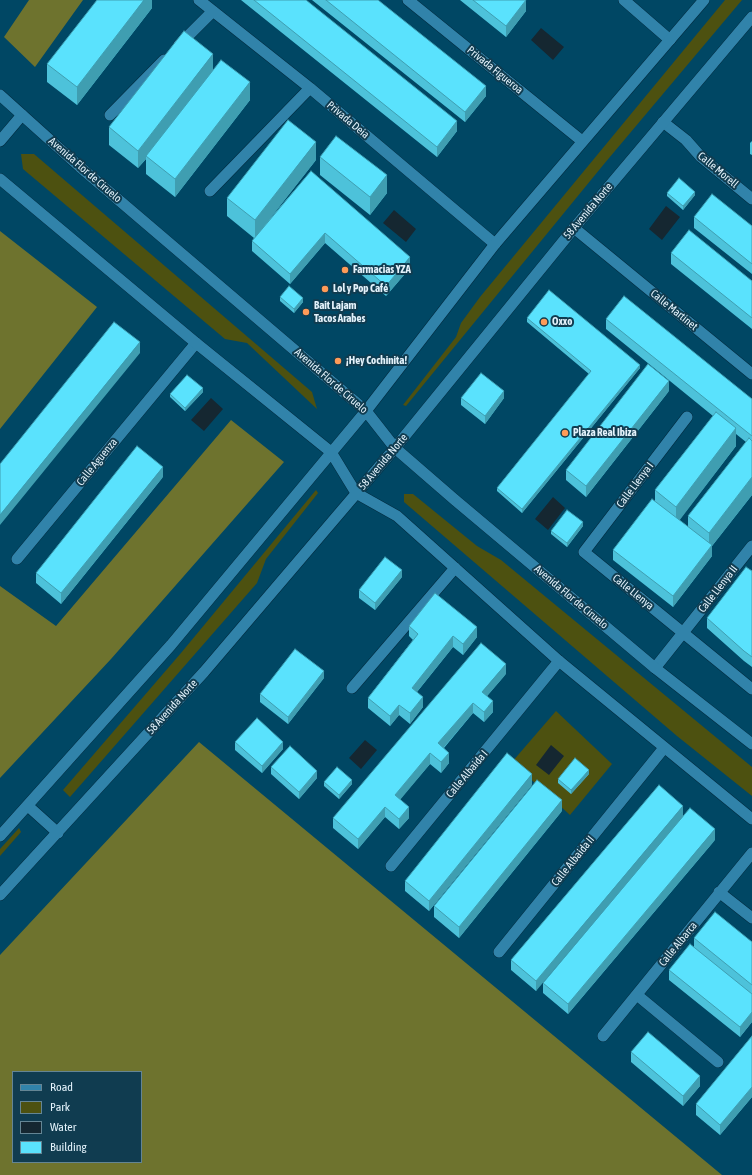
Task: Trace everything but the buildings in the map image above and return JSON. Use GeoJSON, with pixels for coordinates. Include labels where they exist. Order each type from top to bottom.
{"type":"FeatureCollection","features":[{"type":"Feature","properties":{"kind":"main road","name":"Privada Deia"},"geometry":{"type":"LineString","coordinates":[[199,0],[310,88],[495,244]]}},
{"type":"Feature","properties":{"kind":"main road","name":"Privada Figueroa"},"geometry":{"type":"LineString","coordinates":[[408,0],[582,141]]}},
{"type":"Feature","properties":{"kind":"main road"},"geometry":{"type":"LineString","coordinates":[[624,0],[670,40]]}},
{"type":"Feature","properties":{"kind":"main road"},"geometry":{"type":"LineString","coordinates":[[0,836],[171,645],[366,411],[495,244],[704,0]]}},
{"type":"Feature","properties":{"kind":"main road"},"geometry":{"type":"LineString","coordinates":[[110,115],[212,11]]}},
{"type":"Feature","properties":{"kind":"main road","name":"58 Avenida Norte"},"geometry":{"type":"LineString","coordinates":[[0,895],[204,672],[396,448],[574,228],[751,20]]}},
{"type":"Feature","properties":{"kind":"main road"},"geometry":{"type":"LineString","coordinates":[[210,191],[310,88]]}},
{"type":"Feature","properties":{"kind":"main road","name":"Avenida Flor de Ciruelo"},"geometry":{"type":"LineString","coordinates":[[0,95],[80,168],[366,411],[396,448],[455,500],[655,668],[752,744]]}},
{"type":"Feature","properties":{"kind":"main road"},"geometry":{"type":"LineString","coordinates":[[0,141],[22,115]]}},
{"type":"Feature","properties":{"kind":"main road","name":"Calle Morell"},"geometry":{"type":"LineString","coordinates":[[663,122],[686,140],[701,157],[752,199]]}},
{"type":"Feature","properties":{"kind":"main road"},"geometry":{"type":"LineString","coordinates":[[0,179],[196,343],[331,452],[356,493],[397,516],[559,661],[752,819]]}},
{"type":"Feature","properties":{"kind":"main road","name":"Calle Martinet"},"geometry":{"type":"LineString","coordinates":[[574,228],[752,374]]}},
{"type":"Feature","properties":{"kind":"main road","name":"Calle Aguenza"},"geometry":{"type":"LineString","coordinates":[[17,559],[196,343]]}},
{"type":"Feature","properties":{"kind":"main road","name":"Calle Llenya I"},"geometry":{"type":"LineString","coordinates":[[584,552],[686,417]]}},
{"type":"Feature","properties":{"kind":"main road","name":"Calle Llenya II"},"geometry":{"type":"LineString","coordinates":[[683,633],[752,546]]}},
{"type":"Feature","properties":{"kind":"main road","name":"Calle Llenya"},"geometry":{"type":"LineString","coordinates":[[584,552],[752,689]]}},
{"type":"Feature","properties":{"kind":"main road"},"geometry":{"type":"LineString","coordinates":[[352,688],[455,568]]}},
{"type":"Feature","properties":{"kind":"main road"},"geometry":{"type":"LineString","coordinates":[[655,668],[683,633]]}},
{"type":"Feature","properties":{"kind":"main road","name":"Calle Albaida I"},"geometry":{"type":"LineString","coordinates":[[391,866],[559,661]]}},
{"type":"Feature","properties":{"kind":"main road","name":"Calle Albaida II"},"geometry":{"type":"LineString","coordinates":[[499,952],[664,748]]}},
{"type":"Feature","properties":{"kind":"main road"},"geometry":{"type":"LineString","coordinates":[[28,806],[58,833]]}},
{"type":"Feature","properties":{"kind":"main road","name":"Calle Albarca"},"geometry":{"type":"LineString","coordinates":[[603,1036],[719,892],[752,854]]}},
{"type":"Feature","properties":{"kind":"main road"},"geometry":{"type":"LineString","coordinates":[[719,892],[752,918]]}},
{"type":"Feature","properties":{"kind":"main road"},"geometry":{"type":"LineString","coordinates":[[637,995],[718,1062]]}},
{"type":"Feature","properties":{"kind":"green space"},"geometry":{"type":"Polygon","coordinates":[[[29,0],[83,0],[35,67],[4,37],[29,0]]]}},
{"type":"Feature","properties":{"kind":"green space"},"geometry":{"type":"Polygon","coordinates":[[[725,0],[742,0],[604,164],[406,406],[403,405],[456,337],[461,323],[480,297],[725,0]]]}},
{"type":"Feature","properties":{"kind":"green space"},"geometry":{"type":"Polygon","coordinates":[[[21,154],[34,154],[312,392],[317,409],[247,343],[225,339],[23,169],[21,154]]]}},
{"type":"Feature","properties":{"kind":"green space"},"geometry":{"type":"Polygon","coordinates":[[[0,231],[97,307],[0,429],[0,231]]]}},
{"type":"Feature","properties":{"kind":"green space"},"geometry":{"type":"Polygon","coordinates":[[[231,420],[284,462],[111,659],[0,778],[0,586],[56,626],[231,420]]]}},
{"type":"Feature","properties":{"kind":"green space"},"geometry":{"type":"Polygon","coordinates":[[[316,490],[318,493],[266,559],[257,583],[70,797],[63,790],[181,653],[316,490]]]}},
{"type":"Feature","properties":{"kind":"green space"},"geometry":{"type":"Polygon","coordinates":[[[404,494],[413,494],[477,546],[501,560],[752,767],[752,796],[677,736],[404,502],[404,494]]]}},
{"type":"Feature","properties":{"kind":"green space"},"geometry":{"type":"Polygon","coordinates":[[[556,711],[612,764],[570,815],[512,762],[556,711]]]}},
{"type":"Feature","properties":{"kind":"green space"},"geometry":{"type":"Polygon","coordinates":[[[199,742],[722,1175],[0,1175],[0,955],[199,742]]]}},
{"type":"Feature","properties":{"kind":"green space"},"geometry":{"type":"Polygon","coordinates":[[[19,828],[21,832],[0,856],[0,849],[19,828]]]}},
{"type":"Feature","properties":{"kind":"water"},"geometry":{"type":"Polygon","coordinates":[[[541,28],[564,47],[553,60],[531,40],[541,28]]]}},
{"type":"Feature","properties":{"kind":"water"},"geometry":{"type":"Polygon","coordinates":[[[666,206],[680,217],[662,240],[649,229],[666,206]]]}},
{"type":"Feature","properties":{"kind":"water"},"geometry":{"type":"Polygon","coordinates":[[[394,210],[416,229],[406,242],[383,223],[394,210]]]}},
{"type":"Feature","properties":{"kind":"water"},"geometry":{"type":"Polygon","coordinates":[[[211,398],[223,409],[204,431],[191,420],[211,398]]]}},
{"type":"Feature","properties":{"kind":"water"},"geometry":{"type":"Polygon","coordinates":[[[553,497],[565,508],[548,530],[535,519],[553,497]]]}},
{"type":"Feature","properties":{"kind":"water"},"geometry":{"type":"Polygon","coordinates":[[[365,740],[377,750],[361,769],[349,758],[365,740]]]}},
{"type":"Feature","properties":{"kind":"water"},"geometry":{"type":"Polygon","coordinates":[[[551,745],[564,756],[549,775],[536,765],[551,745]]]}},
{"type":"Feature","properties":{"kind":"place","name":"Farmacias YZA"},"geometry":{"type":"Point","coordinates":[345,270]}},
{"type":"Feature","properties":{"kind":"place","name":"Lol y Pop Café"},"geometry":{"type":"Point","coordinates":[325,289]}},
{"type":"Feature","properties":{"kind":"place","name":"Bait Lajam Tacos Arabes"},"geometry":{"type":"Point","coordinates":[306,312]}},
{"type":"Feature","properties":{"kind":"place","name":"Oxxo"},"geometry":{"type":"Point","coordinates":[544,322]}},
{"type":"Feature","properties":{"kind":"place","name":"¡Hey Cochinita!"},"geometry":{"type":"Point","coordinates":[338,361]}},
{"type":"Feature","properties":{"kind":"place","name":"Plaza Real Ibiza"},"geometry":{"type":"Point","coordinates":[565,433]}}]}
